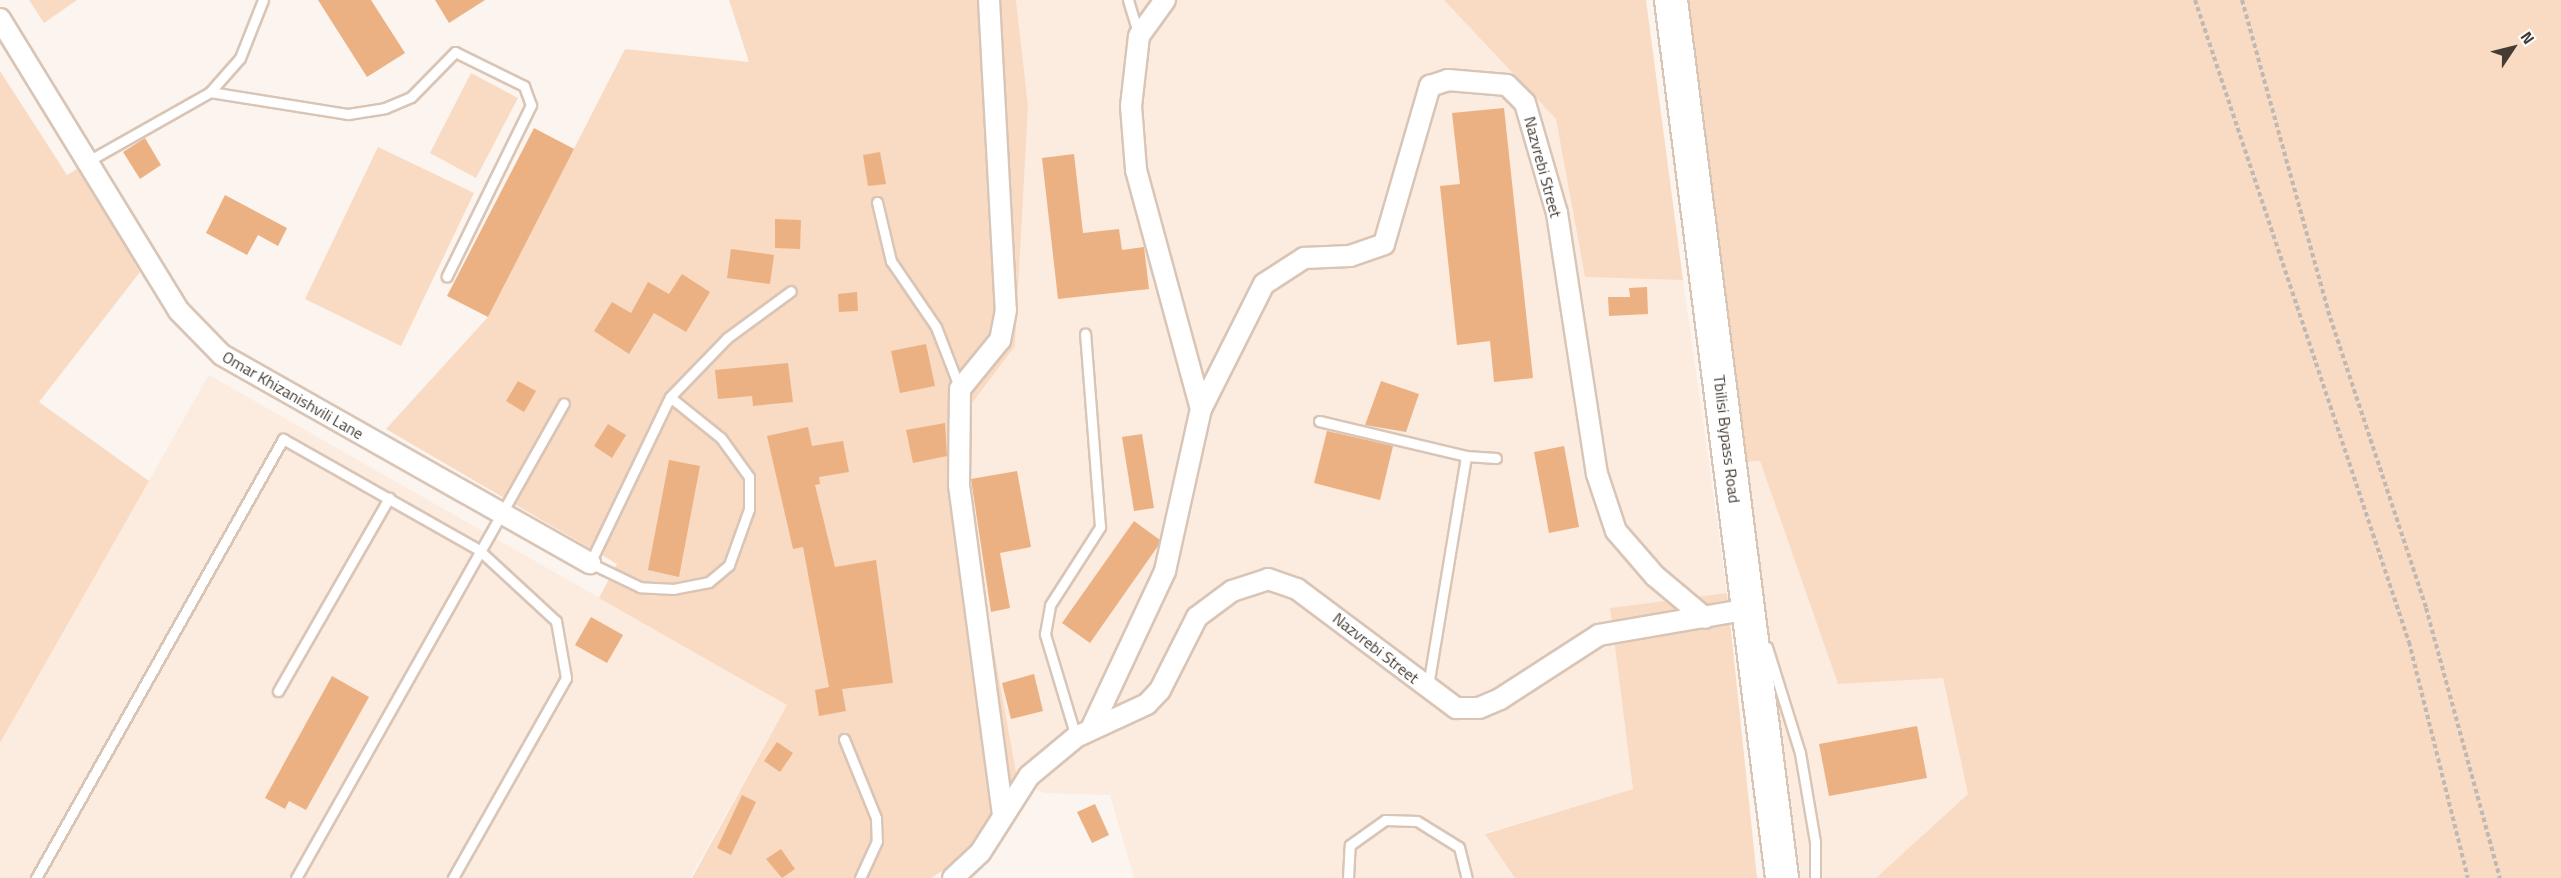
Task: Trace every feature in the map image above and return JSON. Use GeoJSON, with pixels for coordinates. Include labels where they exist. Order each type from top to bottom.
{"type":"FeatureCollection","features":[{"type":"Feature","properties":{"kind":"highway","name":"Tbilisi Bypass Road"},"geometry":{"type":"LineString","coordinates":[[1671,0],[1782,878]]}},
{"type":"Feature","properties":{"kind":"street"},"geometry":{"type":"LineString","coordinates":[[989,0],[1006,310],[1000,340],[960,389],[959,485],[1004,815]]}},
{"type":"Feature","properties":{"kind":"street","name":"Nazvrebi Street"},"geometry":{"type":"LineString","coordinates":[[1165,0],[1139,36],[1131,106],[1136,170],[1201,409]]}},
{"type":"Feature","properties":{"kind":"street","name":"Omar Khizanishvili Lane"},"geometry":{"type":"LineString","coordinates":[[0,19],[90,160],[179,311],[222,356],[499,514],[590,563]]}},
{"type":"Feature","properties":{"kind":"street","name":"Nazvrebi Street"},"geometry":{"type":"LineString","coordinates":[[1084,732],[1165,571],[1201,409],[1264,284],[1281,268],[1304,258],[1350,256],[1384,244],[1430,86],[1448,80],[1507,85],[1525,103],[1557,213],[1597,474],[1616,531],[1655,576],[1705,618]]}},
{"type":"Feature","properties":{"kind":"street","name":"Nazvrebi Street"},"geometry":{"type":"LineString","coordinates":[[953,878],[980,853],[1029,776],[1084,732],[1147,704],[1160,690],[1197,617],[1232,591],[1268,579],[1297,589],[1456,708],[1479,708],[1599,634],[1749,609]]}},
{"type":"Feature","properties":{"kind":"lane"},"geometry":{"type":"LineString","coordinates":[[90,160],[210,92],[240,58],[263,0]]}},
{"type":"Feature","properties":{"kind":"lane"},"geometry":{"type":"LineString","coordinates":[[1128,0],[1139,36]]}},
{"type":"Feature","properties":{"kind":"lane"},"geometry":{"type":"LineString","coordinates":[[210,92],[348,114],[376,110],[411,97],[456,51],[524,86],[531,105],[447,276]]}},
{"type":"Feature","properties":{"kind":"lane"},"geometry":{"type":"LineString","coordinates":[[876,202],[891,261],[936,327],[960,389]]}},
{"type":"Feature","properties":{"kind":"lane"},"geometry":{"type":"LineString","coordinates":[[670,397],[721,438],[749,477],[741,540],[729,565],[709,582],[674,589],[640,587],[590,563],[670,397],[727,338],[791,291]]}},
{"type":"Feature","properties":{"kind":"lane"},"geometry":{"type":"LineString","coordinates":[[1084,732],[1046,634],[1050,605],[1100,527],[1085,334]]}},
{"type":"Feature","properties":{"kind":"lane"},"geometry":{"type":"LineString","coordinates":[[296,878],[499,514],[564,403]]}},
{"type":"Feature","properties":{"kind":"lane"},"geometry":{"type":"LineString","coordinates":[[1320,421],[1466,456],[1496,458]]}},
{"type":"Feature","properties":{"kind":"lane"},"geometry":{"type":"LineString","coordinates":[[36,878],[283,439],[479,550],[556,621],[566,678],[453,878]]}},
{"type":"Feature","properties":{"kind":"lane"},"geometry":{"type":"LineString","coordinates":[[1428,689],[1466,456]]}},
{"type":"Feature","properties":{"kind":"lane"},"geometry":{"type":"LineString","coordinates":[[278,691],[389,498]]}},
{"type":"Feature","properties":{"kind":"lane"},"geometry":{"type":"LineString","coordinates":[[1742,553],[1800,753],[1815,843],[1815,878]]}},
{"type":"Feature","properties":{"kind":"lane"},"geometry":{"type":"LineString","coordinates":[[844,739],[876,818],[877,841],[860,878]]}},
{"type":"Feature","properties":{"kind":"lane"},"geometry":{"type":"LineString","coordinates":[[1348,878],[1350,845],[1385,820],[1417,821],[1459,847],[1467,878]]}},
{"type":"Feature","properties":{"kind":"path"},"geometry":{"type":"LineString","coordinates":[[2195,0],[2406,631],[2468,878]]}},
{"type":"Feature","properties":{"kind":"path"},"geometry":{"type":"LineString","coordinates":[[2242,0],[2328,310],[2426,608],[2500,878]]}},
{"type":"Feature","properties":{"kind":"shaded area"},"geometry":{"type":"Polygon","coordinates":[[[29,0],[77,0],[44,23],[29,0]]]}},
{"type":"Feature","properties":{"kind":"shaded area"},"geometry":{"type":"Polygon","coordinates":[[[729,0],[1016,0],[1028,106],[1015,346],[966,411],[962,474],[1018,783],[971,853],[931,878],[692,878],[787,705],[599,598],[617,564],[386,429],[488,317],[625,49],[749,62],[729,0]]]}},
{"type":"Feature","properties":{"kind":"shaded area"},"geometry":{"type":"Polygon","coordinates":[[[1016,0],[1444,0],[1556,119],[1585,277],[1683,280],[1727,593],[1610,608],[1633,789],[1485,833],[1515,878],[1134,878],[1110,795],[1046,793],[1018,783],[962,474],[966,411],[1015,346],[1028,106],[1016,0]]]}},
{"type":"Feature","properties":{"kind":"shaded area"},"geometry":{"type":"Polygon","coordinates":[[[1444,0],[1646,0],[1683,280],[1585,277],[1556,119],[1444,0]]]}},
{"type":"Feature","properties":{"kind":"shaded area"},"geometry":{"type":"Polygon","coordinates":[[[1689,0],[2561,0],[2561,878],[1876,878],[1968,794],[1943,678],[1838,684],[1760,461],[1742,462],[1689,0]]]}},
{"type":"Feature","properties":{"kind":"shaded area"},"geometry":{"type":"Polygon","coordinates":[[[0,71],[67,175],[80,167],[140,272],[39,402],[149,481],[0,743],[0,71]]]}},
{"type":"Feature","properties":{"kind":"shaded area"},"geometry":{"type":"Polygon","coordinates":[[[471,73],[518,98],[476,178],[430,153],[471,73]]]}},
{"type":"Feature","properties":{"kind":"shaded area"},"geometry":{"type":"Polygon","coordinates":[[[378,147],[474,193],[401,346],[305,299],[378,147]]]}},
{"type":"Feature","properties":{"kind":"shaded area"},"geometry":{"type":"Polygon","coordinates":[[[209,375],[787,705],[690,878],[0,878],[0,743],[209,375]]]}},
{"type":"Feature","properties":{"kind":"shaded area"},"geometry":{"type":"Polygon","coordinates":[[[1760,461],[1838,684],[1943,677],[1968,794],[1876,878],[1790,878],[1742,462],[1760,461]]]}},
{"type":"Feature","properties":{"kind":"shaded area"},"geometry":{"type":"Polygon","coordinates":[[[1727,593],[1757,878],[1515,878],[1485,834],[1633,789],[1610,608],[1727,593]]]}},
{"type":"Feature","properties":{"kind":"building"},"geometry":{"type":"Polygon","coordinates":[[[318,0],[371,0],[405,53],[367,77],[318,0]]]}},
{"type":"Feature","properties":{"kind":"building"},"geometry":{"type":"Polygon","coordinates":[[[435,0],[485,0],[449,23],[435,0]]]}},
{"type":"Feature","properties":{"kind":"building"},"geometry":{"type":"Polygon","coordinates":[[[1504,108],[1533,378],[1494,382],[1490,341],[1457,345],[1440,186],[1460,184],[1452,113],[1504,108]]]}},
{"type":"Feature","properties":{"kind":"building"},"geometry":{"type":"Polygon","coordinates":[[[534,128],[574,149],[488,317],[447,296],[534,128]]]}},
{"type":"Feature","properties":{"kind":"building"},"geometry":{"type":"Polygon","coordinates":[[[145,138],[161,165],[140,179],[123,152],[145,138]]]}},
{"type":"Feature","properties":{"kind":"building"},"geometry":{"type":"Polygon","coordinates":[[[880,152],[886,184],[868,186],[863,155],[880,152]]]}},
{"type":"Feature","properties":{"kind":"building"},"geometry":{"type":"Polygon","coordinates":[[[1074,154],[1083,233],[1119,229],[1122,250],[1144,247],[1149,289],[1058,299],[1042,158],[1074,154]]]}},
{"type":"Feature","properties":{"kind":"building"},"geometry":{"type":"Polygon","coordinates":[[[225,195],[287,228],[278,246],[258,235],[247,255],[206,233],[225,195]]]}},
{"type":"Feature","properties":{"kind":"building"},"geometry":{"type":"Polygon","coordinates":[[[775,219],[801,220],[800,249],[775,248],[775,219]]]}},
{"type":"Feature","properties":{"kind":"building"},"geometry":{"type":"Polygon","coordinates":[[[731,249],[774,255],[770,284],[727,278],[731,249]]]}},
{"type":"Feature","properties":{"kind":"building"},"geometry":{"type":"Polygon","coordinates":[[[682,274],[710,292],[686,332],[654,313],[629,354],[594,331],[612,302],[631,313],[648,282],[669,294],[682,274]]]}},
{"type":"Feature","properties":{"kind":"building"},"geometry":{"type":"Polygon","coordinates":[[[1647,287],[1648,314],[1609,316],[1608,297],[1630,297],[1629,288],[1647,287]]]}},
{"type":"Feature","properties":{"kind":"building"},"geometry":{"type":"Polygon","coordinates":[[[857,292],[858,311],[839,312],[838,294],[857,292]]]}},
{"type":"Feature","properties":{"kind":"building"},"geometry":{"type":"Polygon","coordinates":[[[926,344],[935,386],[900,393],[891,351],[926,344]]]}},
{"type":"Feature","properties":{"kind":"building"},"geometry":{"type":"Polygon","coordinates":[[[788,363],[793,402],[753,406],[752,396],[718,399],[715,370],[788,363]]]}},
{"type":"Feature","properties":{"kind":"building"},"geometry":{"type":"Polygon","coordinates":[[[518,381],[536,391],[524,412],[506,401],[518,381]]]}},
{"type":"Feature","properties":{"kind":"building"},"geometry":{"type":"Polygon","coordinates":[[[1381,381],[1419,394],[1406,432],[1365,425],[1381,381]]]}},
{"type":"Feature","properties":{"kind":"building"},"geometry":{"type":"Polygon","coordinates":[[[945,423],[947,456],[913,463],[906,430],[945,423]]]}},
{"type":"Feature","properties":{"kind":"building"},"geometry":{"type":"Polygon","coordinates":[[[608,424],[626,435],[612,458],[594,446],[608,424]]]}},
{"type":"Feature","properties":{"kind":"building"},"geometry":{"type":"Polygon","coordinates":[[[808,427],[812,446],[843,441],[849,472],[819,477],[820,484],[815,485],[835,567],[876,560],[893,683],[842,689],[846,711],[819,716],[815,690],[829,687],[803,547],[793,549],[767,436],[808,427]]]}},
{"type":"Feature","properties":{"kind":"building"},"geometry":{"type":"Polygon","coordinates":[[[1327,431],[1393,446],[1380,500],[1314,483],[1327,431]]]}},
{"type":"Feature","properties":{"kind":"building"},"geometry":{"type":"Polygon","coordinates":[[[1142,434],[1154,508],[1134,511],[1122,437],[1142,434]]]}},
{"type":"Feature","properties":{"kind":"building"},"geometry":{"type":"Polygon","coordinates":[[[1564,446],[1579,527],[1549,533],[1534,452],[1564,446]]]}},
{"type":"Feature","properties":{"kind":"building"},"geometry":{"type":"Polygon","coordinates":[[[669,460],[700,466],[679,577],[648,570],[669,460]]]}},
{"type":"Feature","properties":{"kind":"building"},"geometry":{"type":"Polygon","coordinates":[[[1017,471],[1031,547],[1000,553],[1010,608],[991,612],[971,479],[1017,471]]]}},
{"type":"Feature","properties":{"kind":"building"},"geometry":{"type":"Polygon","coordinates":[[[1134,521],[1160,540],[1158,546],[1090,643],[1062,623],[1134,521]]]}},
{"type":"Feature","properties":{"kind":"building"},"geometry":{"type":"Polygon","coordinates":[[[591,617],[623,635],[607,663],[575,645],[591,617]]]}},
{"type":"Feature","properties":{"kind":"building"},"geometry":{"type":"Polygon","coordinates":[[[1034,674],[1043,711],[1011,719],[1002,683],[1034,674]]]}},
{"type":"Feature","properties":{"kind":"building"},"geometry":{"type":"Polygon","coordinates":[[[332,676],[369,697],[306,810],[289,801],[285,809],[265,798],[332,676]]]}},
{"type":"Feature","properties":{"kind":"building"},"geometry":{"type":"Polygon","coordinates":[[[1917,726],[1927,778],[1829,796],[1819,744],[1917,726]]]}},
{"type":"Feature","properties":{"kind":"building"},"geometry":{"type":"Polygon","coordinates":[[[777,742],[793,753],[780,772],[764,761],[777,742]]]}},
{"type":"Feature","properties":{"kind":"building"},"geometry":{"type":"Polygon","coordinates":[[[742,795],[756,802],[731,855],[717,848],[742,795]]]}},
{"type":"Feature","properties":{"kind":"building"},"geometry":{"type":"Polygon","coordinates":[[[1095,804],[1109,835],[1092,843],[1077,812],[1095,804]]]}},
{"type":"Feature","properties":{"kind":"building"},"geometry":{"type":"Polygon","coordinates":[[[781,849],[795,869],[782,878],[766,859],[781,849]]]}}]}
